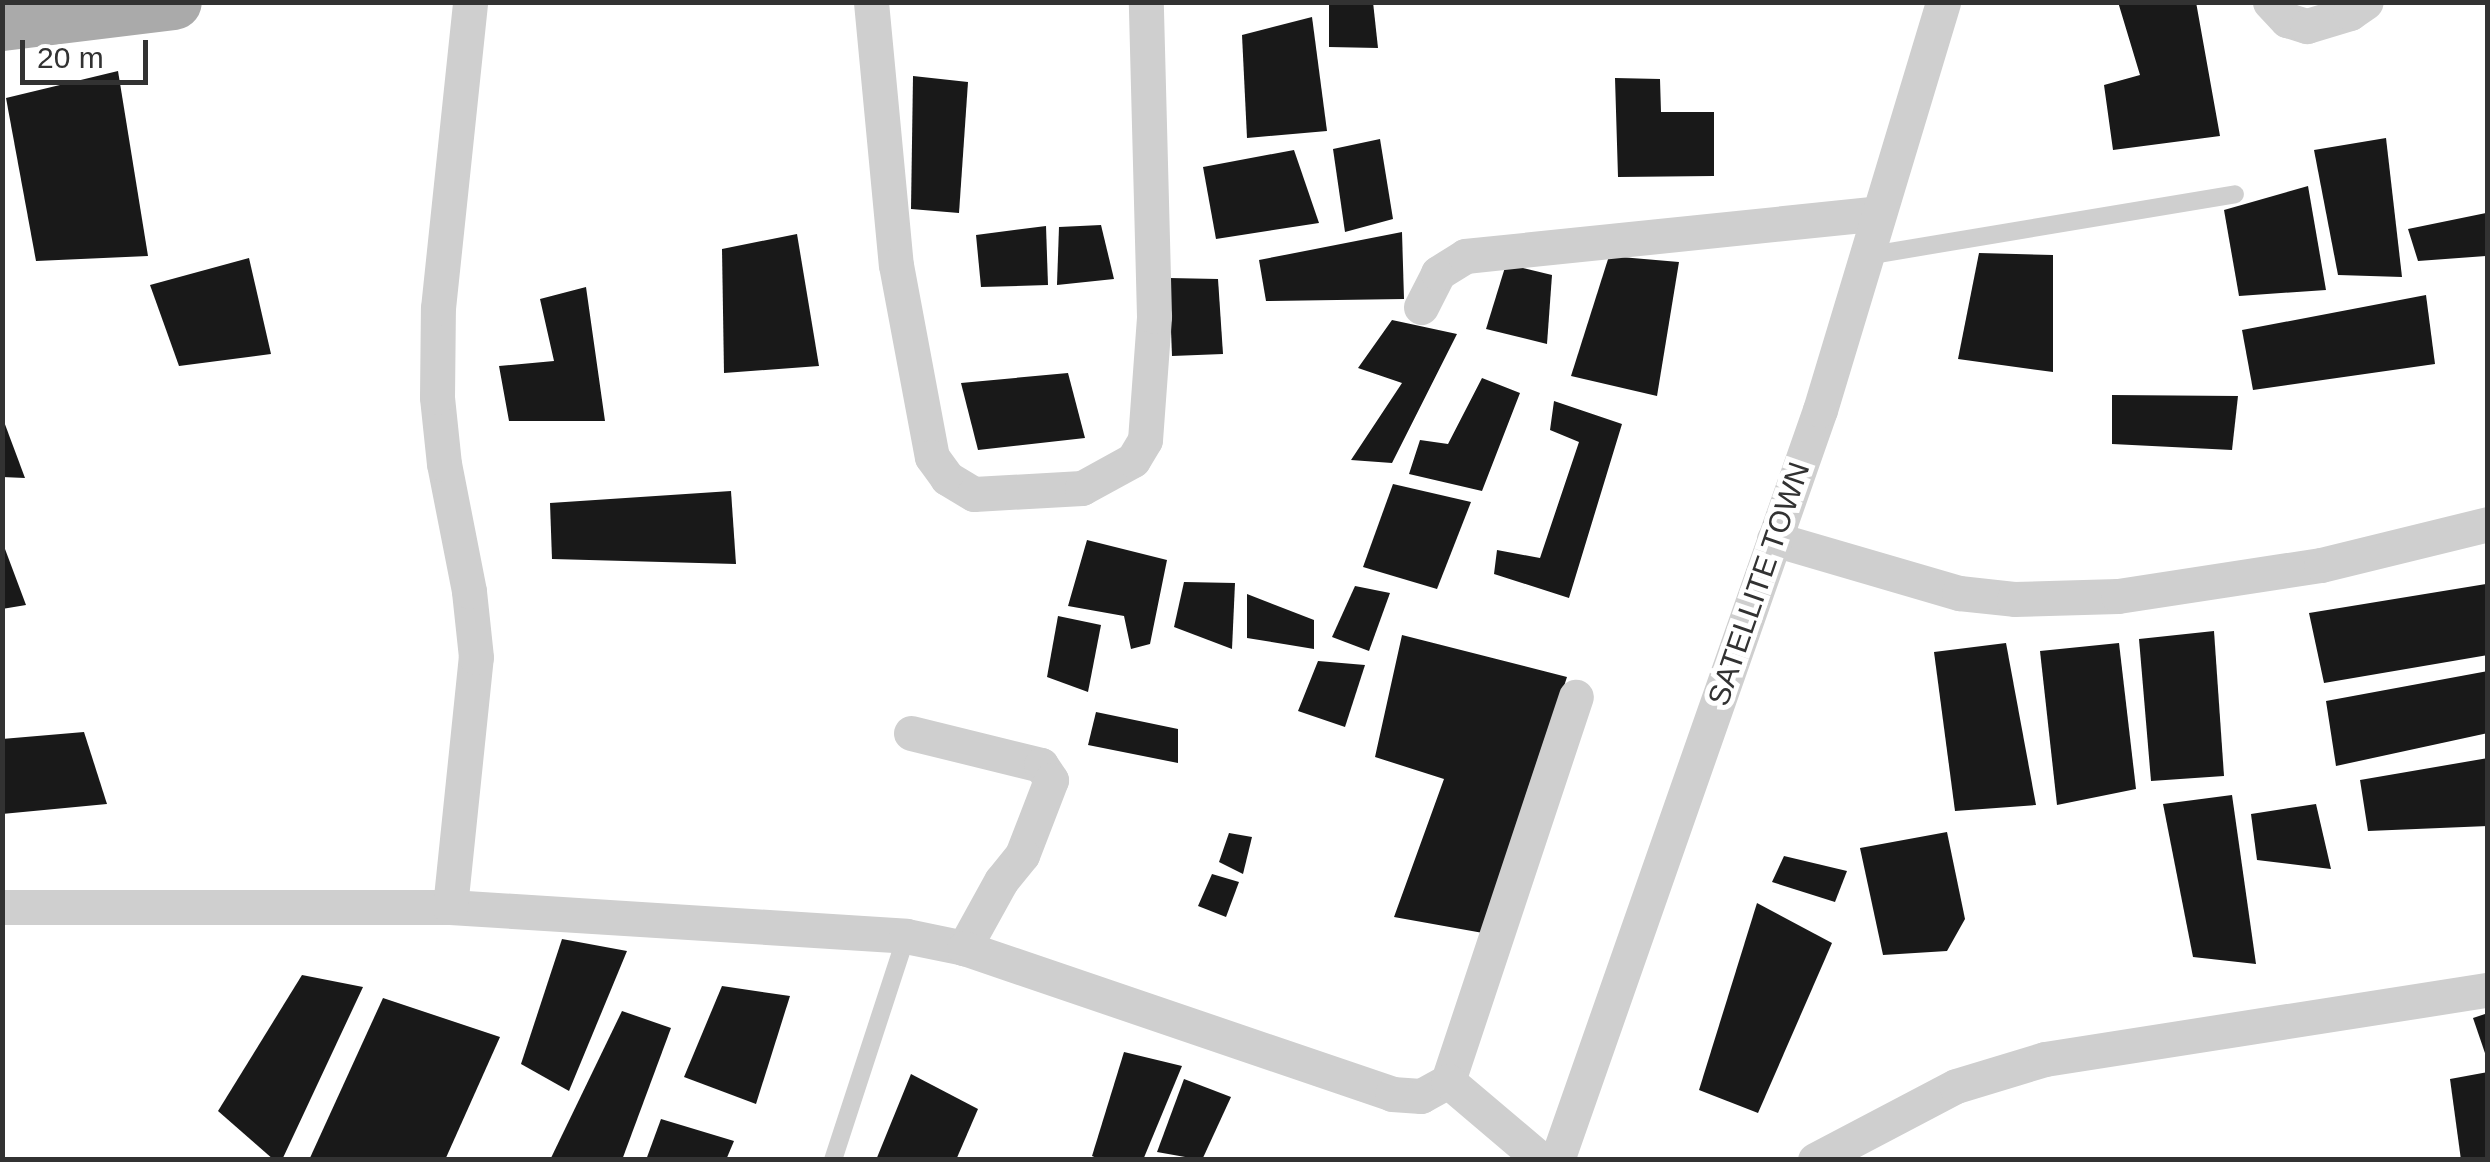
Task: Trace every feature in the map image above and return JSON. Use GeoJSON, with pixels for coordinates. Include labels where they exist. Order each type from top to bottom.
{"type":"FeatureCollection","features":[{"type":"Feature","properties":{"kind":"main road"},"geometry":{"type":"LineString","coordinates":[[2,23],[174,2]]}},
{"type":"Feature","properties":{"kind":"street"},"geometry":{"type":"LineString","coordinates":[[450,908],[476,657],[469,591],[444,464],[437,398],[438,308],[470,2]]}},
{"type":"Feature","properties":{"kind":"street"},"geometry":{"type":"LineString","coordinates":[[871,2],[896,266],[920,400],[932,457],[947,478],[974,494],[1082,488],[1134,460],[1146,440],[1154,316],[1146,2]]}},
{"type":"Feature","properties":{"kind":"street","name":"SATELLITE TOWN"},"geometry":{"type":"LineString","coordinates":[[1557,1160],[1774,539],[1943,2]]}},
{"type":"Feature","properties":{"kind":"street"},"geometry":{"type":"LineString","coordinates":[[2270,2],[2288,20],[2307,26],[2325,23],[2366,2]]}},
{"type":"Feature","properties":{"kind":"street"},"geometry":{"type":"LineString","coordinates":[[1421,307],[1438,273],[1465,256],[1879,213]]}},
{"type":"Feature","properties":{"kind":"street"},"geometry":{"type":"LineString","coordinates":[[1774,539],[1959,593],[2014,599],[2118,596],[2302,568],[2488,524]]}},
{"type":"Feature","properties":{"kind":"street"},"geometry":{"type":"LineString","coordinates":[[2,907],[450,908],[906,936],[964,948],[1392,1094],[1421,1096],[1448,1081],[1576,697]]}},
{"type":"Feature","properties":{"kind":"street"},"geometry":{"type":"LineString","coordinates":[[910,732],[1042,765],[1050,780],[1022,854],[1001,882],[964,948]]}},
{"type":"Feature","properties":{"kind":"street"},"geometry":{"type":"LineString","coordinates":[[1815,1160],[1880,1144],[1956,1086],[2046,1059],[2488,990]]}},
{"type":"Feature","properties":{"kind":"street"},"geometry":{"type":"LineString","coordinates":[[1448,1081],[1541,1160]]}},
{"type":"Feature","properties":{"kind":"lane"},"geometry":{"type":"LineString","coordinates":[[1866,256],[2235,194]]}},
{"type":"Feature","properties":{"kind":"lane"},"geometry":{"type":"LineString","coordinates":[[833,1160],[906,936]]}},
{"type":"Feature","properties":{"kind":"building"},"geometry":{"type":"Polygon","coordinates":[[[1329,2],[1373,2],[1378,48],[1329,47],[1329,2]]]}},
{"type":"Feature","properties":{"kind":"building"},"geometry":{"type":"Polygon","coordinates":[[[2118,2],[2196,2],[2220,136],[2113,150],[2104,85],[2140,75],[2118,2]]]}},
{"type":"Feature","properties":{"kind":"building"},"geometry":{"type":"Polygon","coordinates":[[[1312,17],[1327,131],[1247,138],[1242,35],[1312,17]]]}},
{"type":"Feature","properties":{"kind":"building"},"geometry":{"type":"Polygon","coordinates":[[[118,71],[148,256],[36,261],[6,98],[118,71]]]}},
{"type":"Feature","properties":{"kind":"building"},"geometry":{"type":"Polygon","coordinates":[[[913,76],[968,82],[959,213],[911,209],[913,76]]]}},
{"type":"Feature","properties":{"kind":"building"},"geometry":{"type":"Polygon","coordinates":[[[1615,78],[1660,79],[1661,112],[1714,112],[1714,176],[1618,177],[1615,78]]]}},
{"type":"Feature","properties":{"kind":"building"},"geometry":{"type":"Polygon","coordinates":[[[2386,138],[2402,277],[2338,275],[2314,150],[2386,138]]]}},
{"type":"Feature","properties":{"kind":"building"},"geometry":{"type":"Polygon","coordinates":[[[1380,139],[1393,219],[1345,232],[1333,149],[1380,139]]]}},
{"type":"Feature","properties":{"kind":"building"},"geometry":{"type":"Polygon","coordinates":[[[1294,150],[1319,223],[1216,239],[1203,167],[1294,150]]]}},
{"type":"Feature","properties":{"kind":"building"},"geometry":{"type":"Polygon","coordinates":[[[2308,186],[2326,290],[2239,296],[2224,210],[2308,186]]]}},
{"type":"Feature","properties":{"kind":"building"},"geometry":{"type":"Polygon","coordinates":[[[2486,213],[2486,256],[2418,261],[2408,229],[2486,213]]]}},
{"type":"Feature","properties":{"kind":"building"},"geometry":{"type":"Polygon","coordinates":[[[1101,225],[1114,279],[1057,285],[1059,227],[1101,225]]]}},
{"type":"Feature","properties":{"kind":"building"},"geometry":{"type":"Polygon","coordinates":[[[1046,226],[1048,285],[981,287],[976,235],[1046,226]]]}},
{"type":"Feature","properties":{"kind":"building"},"geometry":{"type":"Polygon","coordinates":[[[1402,232],[1404,299],[1266,301],[1259,260],[1402,232]]]}},
{"type":"Feature","properties":{"kind":"building"},"geometry":{"type":"Polygon","coordinates":[[[797,234],[819,366],[724,373],[722,249],[797,234]]]}},
{"type":"Feature","properties":{"kind":"building"},"geometry":{"type":"Polygon","coordinates":[[[1979,253],[2053,255],[2053,372],[1958,359],[1979,253]]]}},
{"type":"Feature","properties":{"kind":"building"},"geometry":{"type":"Polygon","coordinates":[[[1609,256],[1679,262],[1657,396],[1571,376],[1609,256]]]}},
{"type":"Feature","properties":{"kind":"building"},"geometry":{"type":"Polygon","coordinates":[[[249,258],[271,354],[179,366],[150,285],[249,258]]]}},
{"type":"Feature","properties":{"kind":"building"},"geometry":{"type":"Polygon","coordinates":[[[1506,264],[1552,275],[1547,344],[1486,329],[1506,264]]]}},
{"type":"Feature","properties":{"kind":"building"},"geometry":{"type":"Polygon","coordinates":[[[1169,278],[1218,279],[1223,354],[1172,356],[1169,278]]]}},
{"type":"Feature","properties":{"kind":"building"},"geometry":{"type":"Polygon","coordinates":[[[586,287],[605,421],[509,421],[499,366],[554,361],[540,299],[586,287]]]}},
{"type":"Feature","properties":{"kind":"building"},"geometry":{"type":"Polygon","coordinates":[[[2426,295],[2435,364],[2253,390],[2242,330],[2426,295]]]}},
{"type":"Feature","properties":{"kind":"building"},"geometry":{"type":"Polygon","coordinates":[[[1392,320],[1457,334],[1392,463],[1351,460],[1402,383],[1358,368],[1392,320]]]}},
{"type":"Feature","properties":{"kind":"building"},"geometry":{"type":"Polygon","coordinates":[[[1068,373],[1085,438],[978,450],[961,383],[1068,373]]]}},
{"type":"Feature","properties":{"kind":"building"},"geometry":{"type":"Polygon","coordinates":[[[1482,378],[1520,393],[1482,491],[1409,474],[1420,440],[1448,444],[1482,378]]]}},
{"type":"Feature","properties":{"kind":"building"},"geometry":{"type":"Polygon","coordinates":[[[2112,395],[2238,396],[2232,450],[2112,444],[2112,395]]]}},
{"type":"Feature","properties":{"kind":"building"},"geometry":{"type":"Polygon","coordinates":[[[1554,401],[1622,424],[1569,598],[1494,574],[1497,550],[1540,558],[1579,442],[1550,430],[1554,401]]]}},
{"type":"Feature","properties":{"kind":"building"},"geometry":{"type":"Polygon","coordinates":[[[3,419],[25,478],[2,477],[3,419]]]}},
{"type":"Feature","properties":{"kind":"building"},"geometry":{"type":"Polygon","coordinates":[[[1393,484],[1471,502],[1437,589],[1363,567],[1393,484]]]}},
{"type":"Feature","properties":{"kind":"building"},"geometry":{"type":"Polygon","coordinates":[[[731,491],[736,564],[552,559],[550,503],[731,491]]]}},
{"type":"Feature","properties":{"kind":"building"},"geometry":{"type":"Polygon","coordinates":[[[1087,540],[1167,560],[1150,644],[1131,649],[1124,616],[1068,606],[1087,540]]]}},
{"type":"Feature","properties":{"kind":"building"},"geometry":{"type":"Polygon","coordinates":[[[2,541],[26,605],[2,609],[2,541]]]}},
{"type":"Feature","properties":{"kind":"building"},"geometry":{"type":"Polygon","coordinates":[[[1184,582],[1235,583],[1232,649],[1174,627],[1184,582]]]}},
{"type":"Feature","properties":{"kind":"building"},"geometry":{"type":"Polygon","coordinates":[[[2486,584],[2488,655],[2324,683],[2309,613],[2486,584]]]}},
{"type":"Feature","properties":{"kind":"building"},"geometry":{"type":"Polygon","coordinates":[[[1355,586],[1390,593],[1369,651],[1332,637],[1355,586]]]}},
{"type":"Feature","properties":{"kind":"building"},"geometry":{"type":"Polygon","coordinates":[[[1247,594],[1314,620],[1314,649],[1247,638],[1247,594]]]}},
{"type":"Feature","properties":{"kind":"building"},"geometry":{"type":"Polygon","coordinates":[[[1058,616],[1101,625],[1088,692],[1047,677],[1058,616]]]}},
{"type":"Feature","properties":{"kind":"building"},"geometry":{"type":"Polygon","coordinates":[[[2214,631],[2224,776],[2151,781],[2139,639],[2214,631]]]}},
{"type":"Feature","properties":{"kind":"building"},"geometry":{"type":"Polygon","coordinates":[[[1402,635],[1567,677],[1483,933],[1394,917],[1444,779],[1375,757],[1402,635]]]}},
{"type":"Feature","properties":{"kind":"building"},"geometry":{"type":"Polygon","coordinates":[[[2006,643],[2036,805],[1955,811],[1934,652],[2006,643]]]}},
{"type":"Feature","properties":{"kind":"building"},"geometry":{"type":"Polygon","coordinates":[[[2119,643],[2136,789],[2057,805],[2040,651],[2119,643]]]}},
{"type":"Feature","properties":{"kind":"building"},"geometry":{"type":"Polygon","coordinates":[[[1318,661],[1365,665],[1345,727],[1298,711],[1318,661]]]}},
{"type":"Feature","properties":{"kind":"building"},"geometry":{"type":"Polygon","coordinates":[[[2488,671],[2488,733],[2336,766],[2326,701],[2488,671]]]}},
{"type":"Feature","properties":{"kind":"building"},"geometry":{"type":"Polygon","coordinates":[[[1096,712],[1178,729],[1178,763],[1088,745],[1096,712]]]}},
{"type":"Feature","properties":{"kind":"building"},"geometry":{"type":"Polygon","coordinates":[[[84,732],[107,804],[2,814],[2,739],[84,732]]]}},
{"type":"Feature","properties":{"kind":"building"},"geometry":{"type":"Polygon","coordinates":[[[2488,758],[2488,826],[2368,831],[2360,780],[2488,758]]]}},
{"type":"Feature","properties":{"kind":"building"},"geometry":{"type":"Polygon","coordinates":[[[2232,795],[2256,964],[2193,957],[2163,804],[2232,795]]]}},
{"type":"Feature","properties":{"kind":"building"},"geometry":{"type":"Polygon","coordinates":[[[2316,804],[2331,869],[2257,860],[2251,814],[2316,804]]]}},
{"type":"Feature","properties":{"kind":"building"},"geometry":{"type":"Polygon","coordinates":[[[1947,832],[1965,919],[1947,951],[1883,955],[1860,848],[1947,832]]]}},
{"type":"Feature","properties":{"kind":"building"},"geometry":{"type":"Polygon","coordinates":[[[1229,833],[1252,837],[1243,874],[1219,862],[1229,833]]]}},
{"type":"Feature","properties":{"kind":"building"},"geometry":{"type":"Polygon","coordinates":[[[1784,856],[1847,871],[1835,902],[1772,882],[1784,856]]]}},
{"type":"Feature","properties":{"kind":"building"},"geometry":{"type":"Polygon","coordinates":[[[1212,874],[1239,882],[1226,917],[1198,906],[1212,874]]]}},
{"type":"Feature","properties":{"kind":"building"},"geometry":{"type":"Polygon","coordinates":[[[1757,903],[1832,943],[1758,1113],[1699,1090],[1757,903]]]}},
{"type":"Feature","properties":{"kind":"building"},"geometry":{"type":"Polygon","coordinates":[[[562,939],[627,951],[569,1091],[521,1064],[562,939]]]}},
{"type":"Feature","properties":{"kind":"building"},"geometry":{"type":"Polygon","coordinates":[[[302,975],[363,987],[282,1160],[274,1160],[218,1111],[302,975]]]}},
{"type":"Feature","properties":{"kind":"building"},"geometry":{"type":"Polygon","coordinates":[[[722,986],[790,996],[756,1104],[684,1077],[722,986]]]}},
{"type":"Feature","properties":{"kind":"building"},"geometry":{"type":"Polygon","coordinates":[[[383,998],[500,1037],[445,1160],[309,1160],[383,998]]]}},
{"type":"Feature","properties":{"kind":"building"},"geometry":{"type":"Polygon","coordinates":[[[622,1011],[671,1028],[622,1160],[550,1160],[622,1011]]]}},
{"type":"Feature","properties":{"kind":"building"},"geometry":{"type":"Polygon","coordinates":[[[2488,1013],[2488,1059],[2487,1059],[2473,1018],[2488,1013]]]}},
{"type":"Feature","properties":{"kind":"building"},"geometry":{"type":"Polygon","coordinates":[[[1124,1052],[1182,1066],[1143,1160],[1101,1160],[1092,1156],[1124,1052]]]}},
{"type":"Feature","properties":{"kind":"building"},"geometry":{"type":"Polygon","coordinates":[[[2488,1072],[2488,1160],[2461,1160],[2450,1079],[2488,1072]]]}},
{"type":"Feature","properties":{"kind":"building"},"geometry":{"type":"Polygon","coordinates":[[[911,1074],[978,1109],[956,1160],[876,1160],[911,1074]]]}},
{"type":"Feature","properties":{"kind":"building"},"geometry":{"type":"Polygon","coordinates":[[[1184,1079],[1231,1097],[1202,1160],[1157,1152],[1184,1079]]]}},
{"type":"Feature","properties":{"kind":"building"},"geometry":{"type":"Polygon","coordinates":[[[661,1119],[734,1141],[726,1160],[646,1160],[661,1119]]]}}]}
